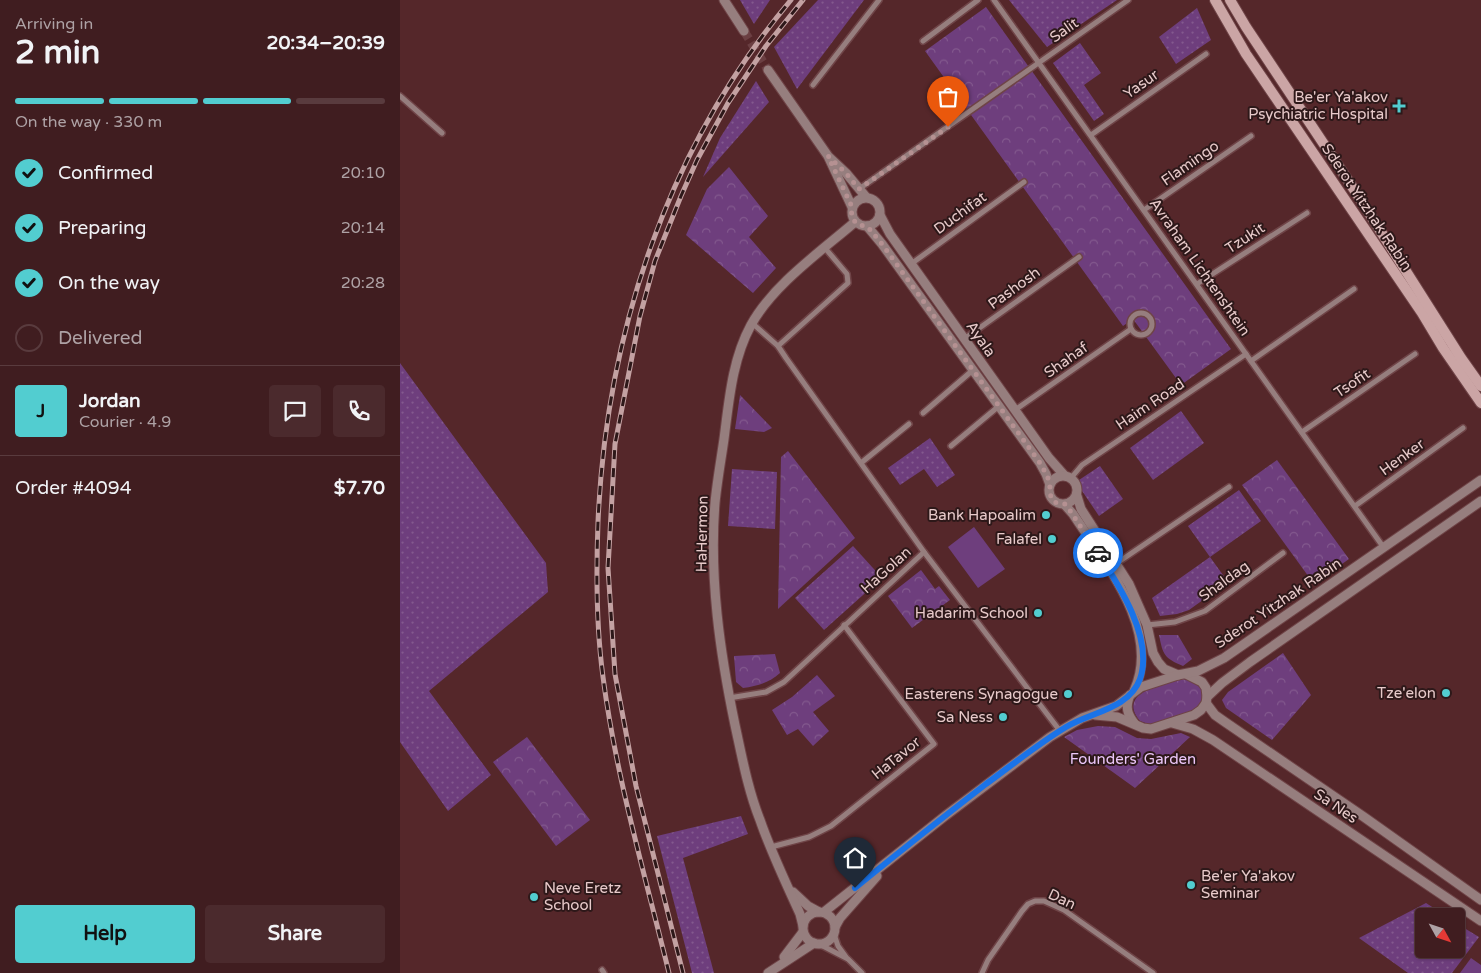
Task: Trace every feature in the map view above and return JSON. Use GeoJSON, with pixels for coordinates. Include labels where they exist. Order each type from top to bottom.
{"type":"FeatureCollection","features":[{"type":"Feature","properties":{"kind":"main road","name":"Sderot Yitzhak Rabin"},"geometry":{"type":"LineString","coordinates":[[1215,0],[1246,54],[1481,403]]}},
{"type":"Feature","properties":{"kind":"main road","name":"Sderot Yitzhak Rabin"},"geometry":{"type":"LineString","coordinates":[[1230,0],[1359,197],[1461,358],[1481,386]]}},
{"type":"Feature","properties":{"kind":"street"},"geometry":{"type":"LineString","coordinates":[[724,0],[744,31]]}},
{"type":"Feature","properties":{"kind":"street"},"geometry":{"type":"LineString","coordinates":[[813,85],[879,0]]}},
{"type":"Feature","properties":{"kind":"street"},"geometry":{"type":"LineString","coordinates":[[923,41],[978,0]]}},
{"type":"Feature","properties":{"kind":"street","name":"Avraham Lichtenshtein"},"geometry":{"type":"LineString","coordinates":[[994,0],[1384,548]]}},
{"type":"Feature","properties":{"kind":"street","name":"Salit"},"geometry":{"type":"LineString","coordinates":[[859,189],[1128,0]]}},
{"type":"Feature","properties":{"kind":"street","name":"Yasur"},"geometry":{"type":"LineString","coordinates":[[1091,135],[1206,54]]}},
{"type":"Feature","properties":{"kind":"street"},"geometry":{"type":"LineString","coordinates":[[768,70],[828,156],[852,207]]}},
{"type":"Feature","properties":{"kind":"street"},"geometry":{"type":"LineString","coordinates":[[400,96],[442,133]]}},
{"type":"Feature","properties":{"kind":"street","name":"Flamingo"},"geometry":{"type":"LineString","coordinates":[[1144,210],[1251,136]]}},
{"type":"Feature","properties":{"kind":"street"},"geometry":{"type":"LineString","coordinates":[[828,156],[846,173],[866,197],[877,203],[880,216],[875,223],[862,226],[855,222],[851,214],[852,207],[858,200],[866,197]]}},
{"type":"Feature","properties":{"kind":"street","name":"Duchifat"},"geometry":{"type":"LineString","coordinates":[[911,264],[1024,182]]}},
{"type":"Feature","properties":{"kind":"street","name":"Tzukit"},"geometry":{"type":"LineString","coordinates":[[1196,284],[1307,213]]}},
{"type":"Feature","properties":{"kind":"street","name":"Ayala"},"geometry":{"type":"LineString","coordinates":[[880,216],[890,234],[1015,410],[1050,458],[1068,477]]}},
{"type":"Feature","properties":{"kind":"street","name":"HaHermon"},"geometry":{"type":"LineString","coordinates":[[803,929],[800,914],[759,820],[742,761],[723,665],[716,600],[714,553],[715,503],[731,388],[738,356],[752,323],[766,302],[777,290],[855,222]]}},
{"type":"Feature","properties":{"kind":"street","name":"Ayala"},"geometry":{"type":"LineString","coordinates":[[867,226],[882,244],[1040,463],[1050,485]]}},
{"type":"Feature","properties":{"kind":"street"},"geometry":{"type":"LineString","coordinates":[[778,346],[848,283],[847,274],[824,248]]}},
{"type":"Feature","properties":{"kind":"street","name":"Pashosh"},"geometry":{"type":"LineString","coordinates":[[964,339],[1079,257]]}},
{"type":"Feature","properties":{"kind":"street"},"geometry":{"type":"LineString","coordinates":[[1251,360],[1354,289]]}},
{"type":"Feature","properties":{"kind":"street"},"geometry":{"type":"LineString","coordinates":[[1137,314],[1146,315],[1151,320],[1152,327],[1148,333],[1140,335],[1131,329],[1131,320],[1137,314]]}},
{"type":"Feature","properties":{"kind":"street","name":"HaGolan"},"geometry":{"type":"LineString","coordinates":[[729,698],[766,692],[784,682],[924,552],[778,346],[752,323]]}},
{"type":"Feature","properties":{"kind":"street","name":"Shahaf"},"geometry":{"type":"LineString","coordinates":[[1015,410],[1131,329]]}},
{"type":"Feature","properties":{"kind":"street","name":"Haim Road"},"geometry":{"type":"LineString","coordinates":[[1068,477],[1082,465],[1246,354]]}},
{"type":"Feature","properties":{"kind":"street","name":"Tsofit"},"geometry":{"type":"LineString","coordinates":[[1302,432],[1416,354]]}},
{"type":"Feature","properties":{"kind":"street"},"geometry":{"type":"LineString","coordinates":[[923,413],[973,370]]}},
{"type":"Feature","properties":{"kind":"street"},"geometry":{"type":"LineString","coordinates":[[951,446],[999,406]]}},
{"type":"Feature","properties":{"kind":"street"},"geometry":{"type":"LineString","coordinates":[[861,463],[909,424]]}},
{"type":"Feature","properties":{"kind":"street","name":"Henker"},"geometry":{"type":"LineString","coordinates":[[1354,506],[1464,428]]}},
{"type":"Feature","properties":{"kind":"street"},"geometry":{"type":"LineString","coordinates":[[1077,496],[1072,502],[1060,504],[1052,500],[1049,492],[1050,485],[1055,478],[1068,477],[1077,484],[1077,496],[1081,509],[1129,584],[1147,625],[1158,662],[1164,669],[1182,674]]}},
{"type":"Feature","properties":{"kind":"street","name":"Sderot Yitzhak Rabin"},"geometry":{"type":"LineString","coordinates":[[899,852],[1014,763],[1060,731],[1082,718],[1116,706],[1132,693],[1182,674],[1198,672],[1241,648],[1481,480]]}},
{"type":"Feature","properties":{"kind":"street"},"geometry":{"type":"LineString","coordinates":[[1117,563],[1228,487]]}},
{"type":"Feature","properties":{"kind":"street"},"geometry":{"type":"LineString","coordinates":[[1082,718],[1094,715],[1117,717],[1151,729],[1194,715],[1202,710],[1207,700],[1222,683],[1250,662],[1481,501]]}},
{"type":"Feature","properties":{"kind":"street"},"geometry":{"type":"LineString","coordinates":[[1065,504],[1121,588],[1138,628],[1142,667],[1140,678],[1127,702],[1127,712],[1136,725]]}},
{"type":"Feature","properties":{"kind":"street"},"geometry":{"type":"LineString","coordinates":[[924,552],[1060,731]]}},
{"type":"Feature","properties":{"kind":"street","name":"Shaldag"},"geometry":{"type":"LineString","coordinates":[[1147,625],[1175,622],[1205,611],[1283,553]]}},
{"type":"Feature","properties":{"kind":"street","name":"HaTavor"},"geometry":{"type":"LineString","coordinates":[[771,846],[809,837],[831,826],[934,744],[844,625]]}},
{"type":"Feature","properties":{"kind":"street","name":"Sa Nes"},"geometry":{"type":"LineString","coordinates":[[1182,674],[1202,682],[1206,688],[1207,700],[1215,715],[1224,722],[1364,817],[1481,900]]}},
{"type":"Feature","properties":{"kind":"street","name":"Sa Nes"},"geometry":{"type":"LineString","coordinates":[[1172,723],[1193,729],[1213,740],[1481,921]]}},
{"type":"Feature","properties":{"kind":"street"},"geometry":{"type":"LineString","coordinates":[[822,912],[899,852]]}},
{"type":"Feature","properties":{"kind":"street"},"geometry":{"type":"LineString","coordinates":[[770,972],[817,944],[828,941],[847,909],[899,852]]}},
{"type":"Feature","properties":{"kind":"street","name":"HaHermon"},"geometry":{"type":"LineString","coordinates":[[786,884],[808,906],[822,912]]}},
{"type":"Feature","properties":{"kind":"street","name":"Dan"},"geometry":{"type":"LineString","coordinates":[[982,973],[988,960],[1022,911],[1028,904],[1035,901],[1044,901],[1064,910],[1153,973]]}},
{"type":"Feature","properties":{"kind":"street"},"geometry":{"type":"LineString","coordinates":[[770,972],[790,951],[803,929],[806,917],[814,912],[822,912],[832,918],[838,946],[862,973]]}},
{"type":"Feature","properties":{"kind":"street"},"geometry":{"type":"LineString","coordinates":[[803,929],[805,937],[848,959]]}},
{"type":"Feature","properties":{"kind":"green space"},"geometry":{"type":"Polygon","coordinates":[[[740,0],[770,0],[754,24],[740,0]]]}},
{"type":"Feature","properties":{"kind":"green space"},"geometry":{"type":"Polygon","coordinates":[[[818,0],[864,0],[797,89],[774,47],[818,0]]]}},
{"type":"Feature","properties":{"kind":"green space"},"geometry":{"type":"Polygon","coordinates":[[[1009,0],[1117,0],[1047,47],[1009,0]]]}},
{"type":"Feature","properties":{"kind":"green space"},"geometry":{"type":"Polygon","coordinates":[[[986,7],[1231,349],[1181,385],[1133,319],[1123,326],[925,51],[986,7]]]}},
{"type":"Feature","properties":{"kind":"green space"},"geometry":{"type":"Polygon","coordinates":[[[1197,8],[1211,40],[1176,64],[1159,37],[1197,8]]]}},
{"type":"Feature","properties":{"kind":"green space"},"geometry":{"type":"Polygon","coordinates":[[[1080,43],[1101,73],[1084,85],[1104,114],[1094,121],[1053,63],[1080,43]]]}},
{"type":"Feature","properties":{"kind":"green space"},"geometry":{"type":"Polygon","coordinates":[[[756,81],[769,102],[703,177],[720,138],[756,81]]]}},
{"type":"Feature","properties":{"kind":"green space"},"geometry":{"type":"Polygon","coordinates":[[[729,167],[768,216],[749,237],[776,268],[753,293],[686,235],[707,189],[729,167]]]}},
{"type":"Feature","properties":{"kind":"green space"},"geometry":{"type":"Polygon","coordinates":[[[400,363],[546,563],[548,592],[429,691],[491,775],[448,811],[400,742],[400,363]]]}},
{"type":"Feature","properties":{"kind":"green space"},"geometry":{"type":"Polygon","coordinates":[[[740,395],[772,428],[764,432],[735,429],[740,395]]]}},
{"type":"Feature","properties":{"kind":"green space"},"geometry":{"type":"Polygon","coordinates":[[[1181,411],[1204,443],[1153,480],[1130,448],[1181,411]]]}},
{"type":"Feature","properties":{"kind":"green space"},"geometry":{"type":"Polygon","coordinates":[[[930,438],[955,475],[937,487],[924,469],[900,485],[888,468],[930,438]]]}},
{"type":"Feature","properties":{"kind":"green space"},"geometry":{"type":"Polygon","coordinates":[[[788,451],[855,538],[778,609],[781,457],[788,451]]]}},
{"type":"Feature","properties":{"kind":"green space"},"geometry":{"type":"Polygon","coordinates":[[[1277,460],[1349,559],[1314,584],[1242,485],[1277,460]]]}},
{"type":"Feature","properties":{"kind":"green space"},"geometry":{"type":"Polygon","coordinates":[[[1100,466],[1123,499],[1099,516],[1076,482],[1100,466]]]}},
{"type":"Feature","properties":{"kind":"green space"},"geometry":{"type":"Polygon","coordinates":[[[732,469],[777,472],[775,529],[728,526],[732,469]]]}},
{"type":"Feature","properties":{"kind":"green space"},"geometry":{"type":"Polygon","coordinates":[[[1239,490],[1261,521],[1210,557],[1188,526],[1239,490]]]}},
{"type":"Feature","properties":{"kind":"green space"},"geometry":{"type":"Polygon","coordinates":[[[974,527],[1005,569],[978,588],[948,547],[974,527]]]}},
{"type":"Feature","properties":{"kind":"green space"},"geometry":{"type":"Polygon","coordinates":[[[853,546],[882,578],[824,630],[795,598],[853,546]]]}},
{"type":"Feature","properties":{"kind":"green space"},"geometry":{"type":"Polygon","coordinates":[[[1210,557],[1228,582],[1189,610],[1160,616],[1152,598],[1210,557]]]}},
{"type":"Feature","properties":{"kind":"green space"},"geometry":{"type":"Polygon","coordinates":[[[921,570],[935,589],[939,586],[950,600],[912,628],[888,596],[921,570]]]}},
{"type":"Feature","properties":{"kind":"green space"},"geometry":{"type":"Polygon","coordinates":[[[1159,635],[1178,635],[1192,659],[1183,666],[1172,661],[1163,651],[1159,635]]]}},
{"type":"Feature","properties":{"kind":"green space"},"geometry":{"type":"Polygon","coordinates":[[[1283,653],[1311,695],[1272,740],[1226,708],[1222,700],[1228,692],[1283,653]]]}},
{"type":"Feature","properties":{"kind":"green space"},"geometry":{"type":"Polygon","coordinates":[[[775,654],[780,673],[772,679],[763,684],[743,688],[736,682],[734,656],[775,654]]]}},
{"type":"Feature","properties":{"kind":"green space"},"geometry":{"type":"Polygon","coordinates":[[[817,675],[835,696],[813,712],[829,731],[813,746],[798,729],[787,735],[772,710],[792,697],[817,675]]]}},
{"type":"Feature","properties":{"kind":"green space"},"geometry":{"type":"Polygon","coordinates":[[[1181,679],[1191,681],[1200,687],[1204,696],[1199,706],[1183,715],[1162,722],[1151,724],[1140,721],[1134,711],[1134,703],[1138,697],[1153,688],[1181,679]]]}},
{"type":"Feature","properties":{"kind":"green space","name":"Founders' Garden"},"geometry":{"type":"Polygon","coordinates":[[[1098,726],[1115,727],[1137,738],[1151,739],[1181,733],[1190,737],[1135,788],[1064,737],[1077,730],[1098,726]]]}},
{"type":"Feature","properties":{"kind":"green space"},"geometry":{"type":"Polygon","coordinates":[[[527,737],[590,820],[556,846],[493,762],[527,737]]]}},
{"type":"Feature","properties":{"kind":"green space"},"geometry":{"type":"Polygon","coordinates":[[[741,816],[748,834],[683,858],[714,973],[692,973],[657,836],[741,816]]]}},
{"type":"Feature","properties":{"kind":"green space"},"geometry":{"type":"Polygon","coordinates":[[[1426,903],[1434,908],[1416,908],[1426,903]]]}},
{"type":"Feature","properties":{"kind":"green space"},"geometry":{"type":"Polygon","coordinates":[[[1415,909],[1415,958],[1463,958],[1452,973],[1408,973],[1359,938],[1415,909]]]}},
{"type":"Feature","properties":{"kind":"green space"},"geometry":{"type":"Polygon","coordinates":[[[1465,928],[1479,937],[1465,956],[1465,928]]]}},
{"type":"Feature","properties":{"kind":"green space"},"geometry":{"type":"Polygon","coordinates":[[[1471,958],[1481,965],[1481,973],[1460,973],[1471,958]]]}},
{"type":"Feature","properties":{"kind":"tunnel"},"geometry":{"type":"LineString","coordinates":[[744,31],[768,70]]}},
{"type":"Feature","properties":{"kind":"railway"},"geometry":{"type":"LineString","coordinates":[[669,973],[623,789],[603,677],[599,638],[597,580],[598,522],[604,452],[614,382],[630,313],[651,245],[678,180],[710,117],[748,57],[791,0]]}},
{"type":"Feature","properties":{"kind":"railway"},"geometry":{"type":"LineString","coordinates":[[683,973],[636,786],[615,674],[608,568],[615,444],[640,316],[655,261],[681,196],[697,160],[728,103],[766,46],[803,0]]}},
{"type":"Feature","properties":{"kind":"way so far"},"geometry":{"type":"LineString","coordinates":[[948,127],[859,189],[839,165],[828,156],[835,175],[852,207],[852,218],[858,224],[867,226],[882,244],[1040,463],[1050,485],[1049,492],[1052,500],[1056,503],[1065,504],[1098,553]]}},
{"type":"Feature","properties":{"kind":"place","name":"Be'er Ya'akov Psychiatric Hospital"},"geometry":{"type":"Point","coordinates":[1399,106]}},
{"type":"Feature","properties":{"kind":"place","name":"Bank Hapoalim"},"geometry":{"type":"Point","coordinates":[1046,515]}},
{"type":"Feature","properties":{"kind":"place","name":"Falafel"},"geometry":{"type":"Point","coordinates":[1052,539]}},
{"type":"Feature","properties":{"kind":"place","name":"Hadarim School"},"geometry":{"type":"Point","coordinates":[1038,613]}},
{"type":"Feature","properties":{"kind":"place","name":"Tze'elon"},"geometry":{"type":"Point","coordinates":[1446,693]}},
{"type":"Feature","properties":{"kind":"place","name":"Easterens Synagogue"},"geometry":{"type":"Point","coordinates":[1068,694]}},
{"type":"Feature","properties":{"kind":"place","name":"Sa Ness"},"geometry":{"type":"Point","coordinates":[1003,717]}},
{"type":"Feature","properties":{"kind":"place","name":"Be'er Ya'akov Seminar"},"geometry":{"type":"Point","coordinates":[1191,885]}},
{"type":"Feature","properties":{"kind":"place","name":"Neve Eretz School"},"geometry":{"type":"Point","coordinates":[534,897]}},
{"type":"Feature","properties":{"kind":"route"},"geometry":{"type":"LineString","coordinates":[[855,888],[945,816],[1050,737],[1082,718],[1116,706],[1134,691],[1140,678],[1142,667],[1141,640],[1138,628],[1121,588],[1098,553]]}}]}
